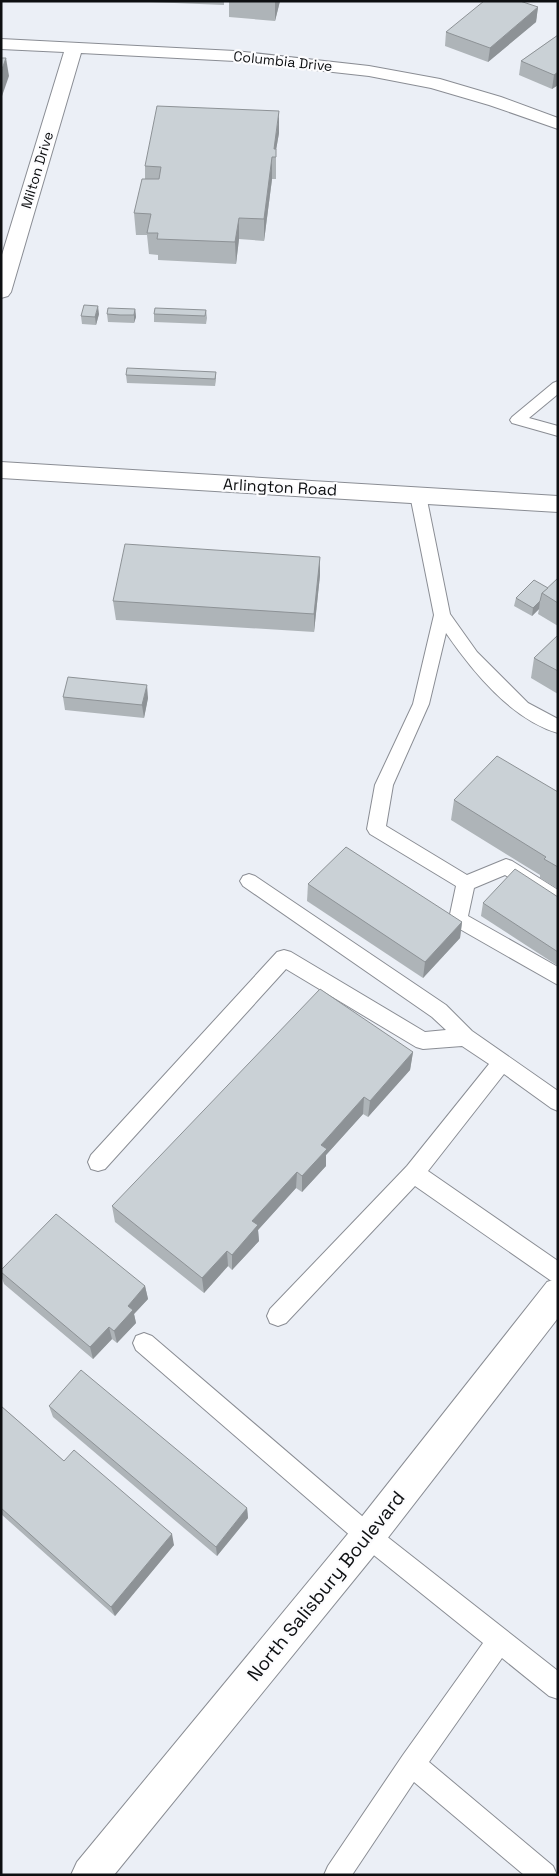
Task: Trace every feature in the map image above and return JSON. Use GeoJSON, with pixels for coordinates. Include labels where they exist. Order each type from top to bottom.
{"type":"FeatureCollection","features":[{"type":"Feature","properties":{"kind":"street","name":"Columbia Drive"},"geometry":{"type":"LineString","coordinates":[[1,44],[235,56],[369,71],[434,83],[495,101],[558,124]]}},
{"type":"Feature","properties":{"kind":"street","name":"Milton Drive"},"geometry":{"type":"LineString","coordinates":[[1,292],[74,48]]}},
{"type":"Feature","properties":{"kind":"street","name":"Arlington Road"},"geometry":{"type":"LineString","coordinates":[[1,470],[558,504]]}},
{"type":"Feature","properties":{"kind":"street","name":"North Salisbury Boulevard"},"geometry":{"type":"LineString","coordinates":[[90,1875],[368,1536],[558,1293]]}},
{"type":"Feature","properties":{"kind":"lane"},"geometry":{"type":"LineString","coordinates":[[558,386],[518,420],[558,431]]}},
{"type":"Feature","properties":{"kind":"lane"},"geometry":{"type":"LineString","coordinates":[[418,495],[442,615],[471,656],[522,708],[558,727]]}},
{"type":"Feature","properties":{"kind":"lane"},"geometry":{"type":"LineString","coordinates":[[442,615],[421,704],[384,785],[376,829],[466,883]]}},
{"type":"Feature","properties":{"kind":"lane"},"geometry":{"type":"LineString","coordinates":[[466,883],[506,866],[558,900]]}},
{"type":"Feature","properties":{"kind":"lane"},"geometry":{"type":"LineString","coordinates":[[249,881],[439,1011],[465,1037],[558,1102]]}},
{"type":"Feature","properties":{"kind":"lane"},"geometry":{"type":"LineString","coordinates":[[466,883],[458,919],[558,977]]}},
{"type":"Feature","properties":{"kind":"lane"},"geometry":{"type":"LineString","coordinates":[[98,1162],[284,958],[423,1041],[465,1037]]}},
{"type":"Feature","properties":{"kind":"lane"},"geometry":{"type":"LineString","coordinates":[[278,1316],[414,1174],[502,1062]]}},
{"type":"Feature","properties":{"kind":"lane"},"geometry":{"type":"LineString","coordinates":[[414,1174],[558,1273]]}},
{"type":"Feature","properties":{"kind":"lane"},"geometry":{"type":"LineString","coordinates":[[144,1343],[368,1536],[558,1687]]}},
{"type":"Feature","properties":{"kind":"lane"},"geometry":{"type":"LineString","coordinates":[[337,1875],[412,1764],[500,1640]]}},
{"type":"Feature","properties":{"kind":"lane"},"geometry":{"type":"LineString","coordinates":[[412,1764],[544,1875]]}},
{"type":"Feature","properties":{"kind":"building"},"geometry":{"type":"Polygon","coordinates":[[[484,1],[520,1],[538,7],[490,48],[446,32],[484,1]]]}},
{"type":"Feature","properties":{"kind":"building"},"geometry":{"type":"Polygon","coordinates":[[[558,35],[558,72],[554,75],[521,61],[558,35]]]}},
{"type":"Feature","properties":{"kind":"building"},"geometry":{"type":"Polygon","coordinates":[[[1,58],[6,58],[1,72],[1,58]]]}},
{"type":"Feature","properties":{"kind":"building"},"geometry":{"type":"Polygon","coordinates":[[[157,106],[279,111],[274,149],[276,149],[276,157],[272,157],[264,219],[239,218],[235,242],[157,239],[158,233],[147,233],[151,214],[134,213],[142,179],[159,179],[161,167],[145,166],[157,106]]]}},
{"type":"Feature","properties":{"kind":"building"},"geometry":{"type":"Polygon","coordinates":[[[84,305],[98,306],[95,317],[81,316],[84,305]]]}},
{"type":"Feature","properties":{"kind":"building"},"geometry":{"type":"Polygon","coordinates":[[[108,308],[135,309],[134,315],[120,315],[107,314],[108,308]]]}},
{"type":"Feature","properties":{"kind":"building"},"geometry":{"type":"Polygon","coordinates":[[[155,308],[206,310],[205,316],[154,314],[155,308]]]}},
{"type":"Feature","properties":{"kind":"building"},"geometry":{"type":"Polygon","coordinates":[[[127,368],[216,372],[215,379],[126,375],[127,368]]]}},
{"type":"Feature","properties":{"kind":"building"},"geometry":{"type":"Polygon","coordinates":[[[125,544],[320,557],[314,614],[113,601],[125,544]]]}},
{"type":"Feature","properties":{"kind":"building"},"geometry":{"type":"Polygon","coordinates":[[[558,578],[558,603],[542,593],[558,578]]]}},
{"type":"Feature","properties":{"kind":"building"},"geometry":{"type":"Polygon","coordinates":[[[534,580],[548,588],[542,593],[540,601],[533,608],[516,598],[534,580]]]}},
{"type":"Feature","properties":{"kind":"building"},"geometry":{"type":"Polygon","coordinates":[[[558,635],[558,671],[534,658],[558,635]]]}},
{"type":"Feature","properties":{"kind":"building"},"geometry":{"type":"Polygon","coordinates":[[[68,677],[147,685],[142,705],[63,697],[68,677]]]}},
{"type":"Feature","properties":{"kind":"building"},"geometry":{"type":"Polygon","coordinates":[[[497,756],[558,792],[558,867],[544,859],[546,857],[454,800],[497,756]]]}},
{"type":"Feature","properties":{"kind":"building"},"geometry":{"type":"Polygon","coordinates":[[[346,847],[462,922],[425,962],[308,884],[346,847]]]}},
{"type":"Feature","properties":{"kind":"building"},"geometry":{"type":"Polygon","coordinates":[[[515,869],[558,897],[558,952],[483,903],[515,869]]]}},
{"type":"Feature","properties":{"kind":"building"},"geometry":{"type":"Polygon","coordinates":[[[320,989],[413,1052],[370,1101],[364,1097],[321,1145],[327,1149],[302,1176],[297,1172],[252,1221],[258,1225],[232,1255],[227,1251],[202,1278],[112,1206],[320,989]]]}},
{"type":"Feature","properties":{"kind":"building"},"geometry":{"type":"Polygon","coordinates":[[[56,1214],[145,1286],[128,1306],[133,1310],[114,1331],[109,1327],[90,1347],[1,1272],[56,1214]]]}},
{"type":"Feature","properties":{"kind":"building"},"geometry":{"type":"Polygon","coordinates":[[[81,1370],[247,1508],[216,1547],[49,1406],[81,1370]]]}},
{"type":"Feature","properties":{"kind":"building"},"geometry":{"type":"Polygon","coordinates":[[[1,1406],[64,1461],[74,1450],[172,1534],[111,1607],[1,1508],[1,1406]]]}}]}
